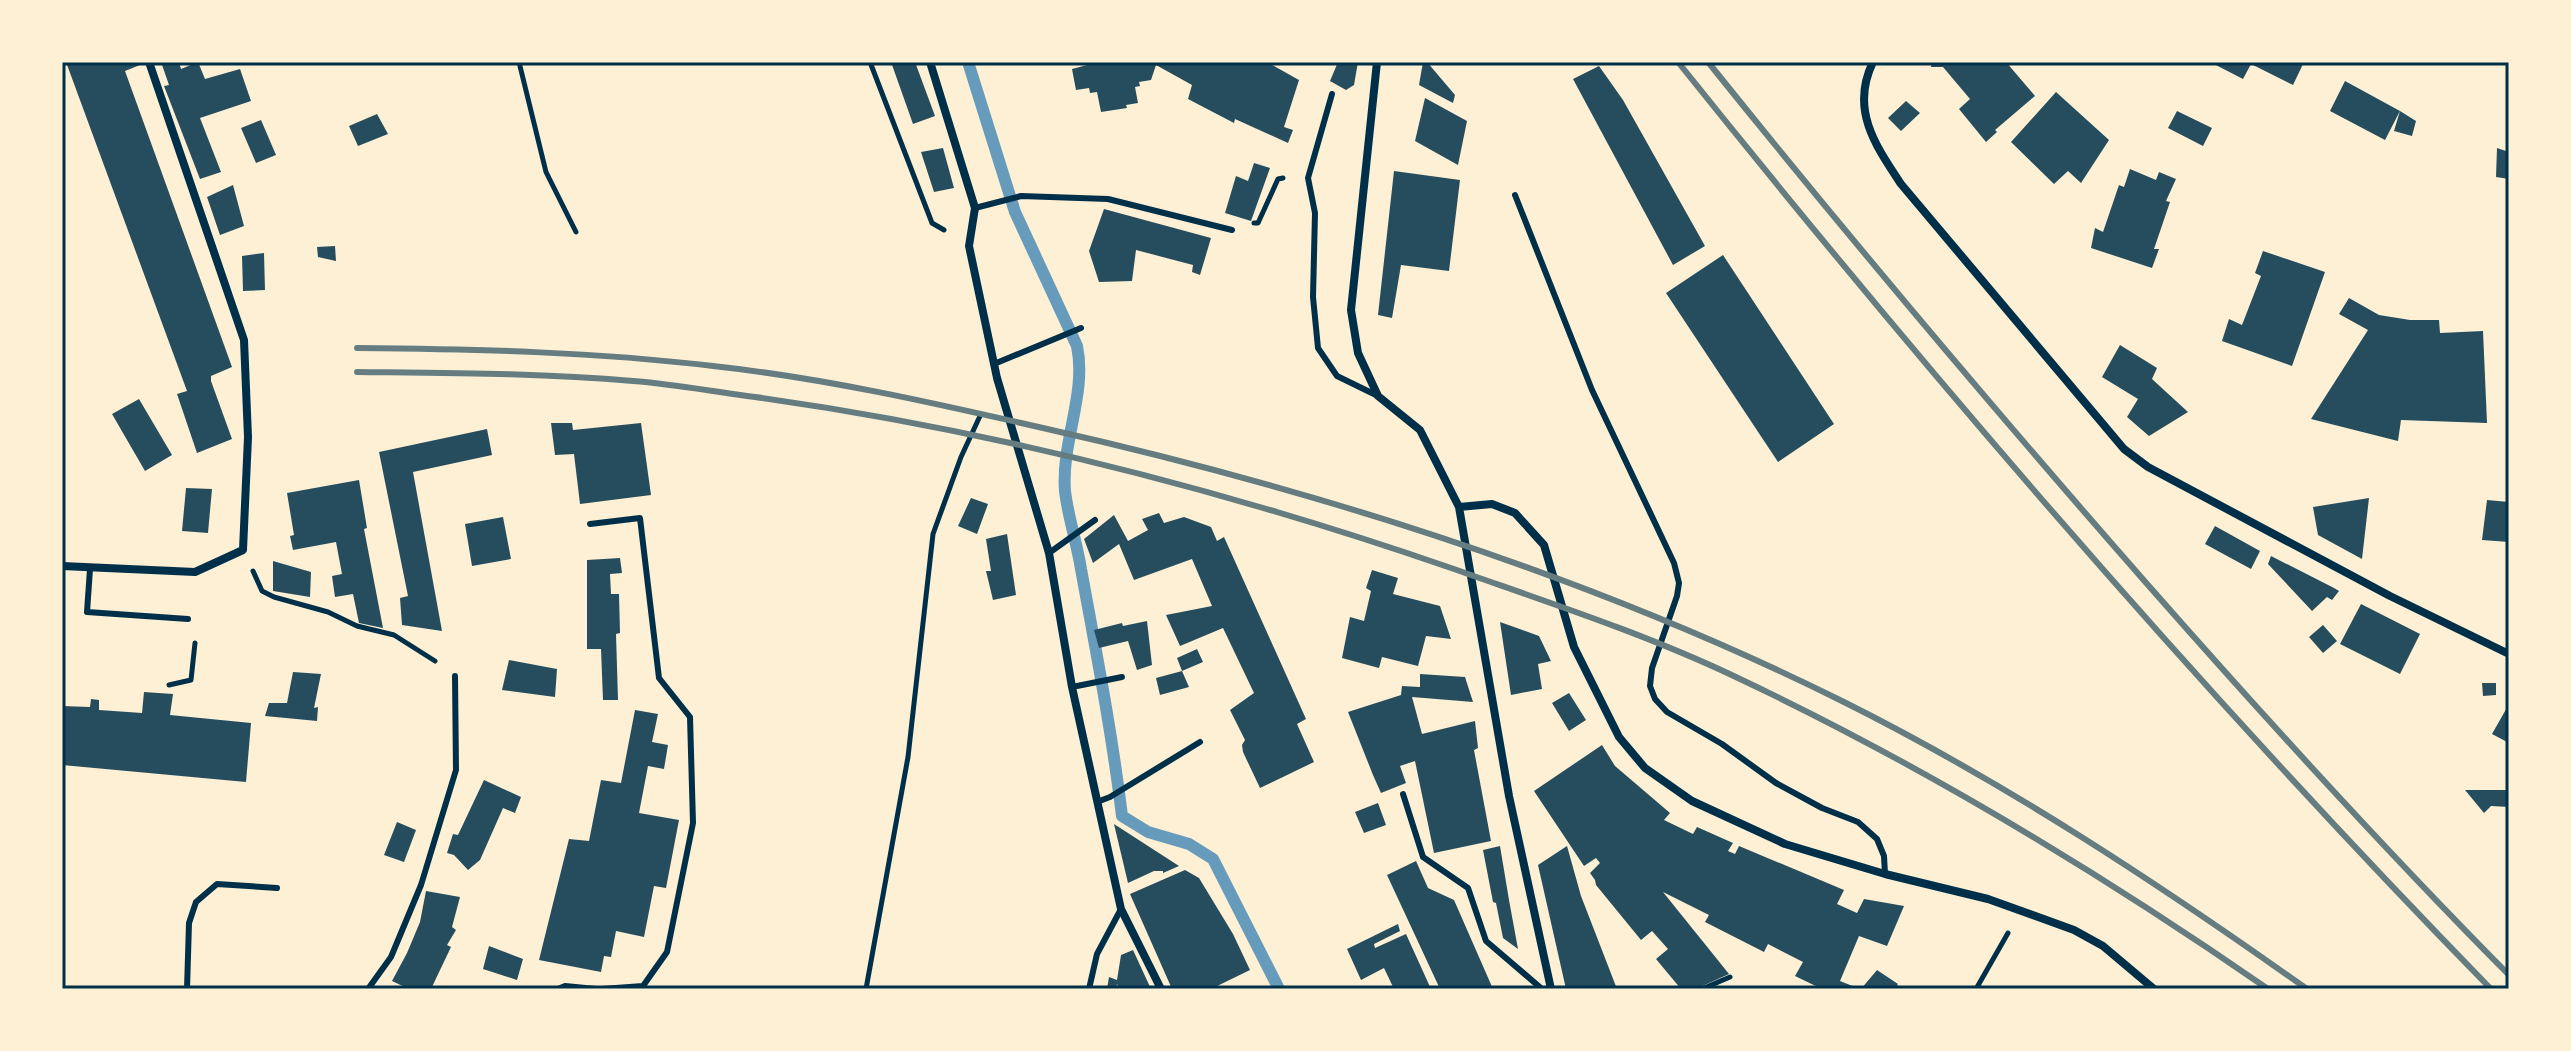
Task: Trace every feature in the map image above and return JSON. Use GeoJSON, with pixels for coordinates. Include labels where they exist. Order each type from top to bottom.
{"type":"FeatureCollection","features":[{"type":"Feature","properties":{"kind":"street"},"geometry":{"type":"LineString","coordinates":[[62,566],[195,572],[243,550],[248,437],[244,340],[149,62]]}},
{"type":"Feature","properties":{"kind":"street"},"geometry":{"type":"LineString","coordinates":[[930,62],[975,208],[969,246],[997,378],[1049,553],[1072,687],[1121,909],[1161,989]]}},
{"type":"Feature","properties":{"kind":"street"},"geometry":{"type":"LineString","coordinates":[[1377,62],[1351,310],[1358,353],[1378,396],[1420,430],[1459,507],[1509,796],[1551,989]]}},
{"type":"Feature","properties":{"kind":"street"},"geometry":{"type":"LineString","coordinates":[[1873,62],[1864,80],[1863,107],[1877,148],[1901,184],[2124,449],[2148,467],[2390,596],[2509,654]]}},
{"type":"Feature","properties":{"kind":"street"},"geometry":{"type":"LineString","coordinates":[[1459,507],[1492,504],[1515,513],[1544,545],[1574,647],[1619,737],[1645,768],[1692,801],[1785,844],[1885,874],[1988,899],[2074,930],[2103,946],[2154,989]]}},
{"type":"Feature","properties":{"kind":"lane"},"geometry":{"type":"LineString","coordinates":[[1332,94],[1308,178],[1315,213],[1313,297],[1318,348],[1337,376],[1378,396]]}},
{"type":"Feature","properties":{"kind":"lane"},"geometry":{"type":"LineString","coordinates":[[1515,195],[1592,390],[1674,563],[1679,583],[1652,668],[1650,686],[1655,699],[1667,712],[1722,744],[1776,783],[1822,808],[1858,822],[1877,839],[1884,856],[1885,874]]}},
{"type":"Feature","properties":{"kind":"lane"},"geometry":{"type":"LineString","coordinates":[[975,208],[1021,196],[1108,199],[1232,230]]}},
{"type":"Feature","properties":{"kind":"lane"},"geometry":{"type":"LineString","coordinates":[[994,364],[1081,328]]}},
{"type":"Feature","properties":{"kind":"lane"},"geometry":{"type":"LineString","coordinates":[[590,524],[640,518],[659,678],[690,717],[693,823],[667,952],[643,986],[602,989]]}},
{"type":"Feature","properties":{"kind":"lane"},"geometry":{"type":"LineString","coordinates":[[1049,553],[1095,520]]}},
{"type":"Feature","properties":{"kind":"lane"},"geometry":{"type":"LineString","coordinates":[[90,569],[87,612],[188,619]]}},
{"type":"Feature","properties":{"kind":"lane"},"geometry":{"type":"LineString","coordinates":[[368,989],[391,957],[421,885],[456,770],[455,676]]}},
{"type":"Feature","properties":{"kind":"lane"},"geometry":{"type":"LineString","coordinates":[[1072,687],[1122,677]]}},
{"type":"Feature","properties":{"kind":"lane"},"geometry":{"type":"LineString","coordinates":[[1097,802],[1200,742]]}},
{"type":"Feature","properties":{"kind":"lane"},"geometry":{"type":"LineString","coordinates":[[1403,794],[1423,857],[1468,888],[1486,941],[1542,989]]}},
{"type":"Feature","properties":{"kind":"lane"},"geometry":{"type":"LineString","coordinates":[[187,989],[189,923],[196,902],[217,884],[277,888]]}},
{"type":"Feature","properties":{"kind":"lane"},"geometry":{"type":"LineString","coordinates":[[1089,989],[1097,954],[1121,909]]}},
{"type":"Feature","properties":{"kind":"lane"},"geometry":{"type":"LineString","coordinates":[[558,989],[565,986],[596,989]]}},
{"type":"Feature","properties":{"kind":"path"},"geometry":{"type":"LineString","coordinates":[[519,62],[546,172],[576,232]]}},
{"type":"Feature","properties":{"kind":"path"},"geometry":{"type":"LineString","coordinates":[[870,62],[932,223],[969,246]]}},
{"type":"Feature","properties":{"kind":"path"},"geometry":{"type":"LineString","coordinates":[[1232,230],[1239,225],[1258,223],[1278,179],[1308,178]]}},
{"type":"Feature","properties":{"kind":"path"},"geometry":{"type":"LineString","coordinates":[[866,989],[908,757],[933,534],[961,457],[997,378]]}},
{"type":"Feature","properties":{"kind":"path"},"geometry":{"type":"LineString","coordinates":[[262,591],[328,612],[357,626],[394,635],[424,653]]}},
{"type":"Feature","properties":{"kind":"path"},"geometry":{"type":"LineString","coordinates":[[169,685],[191,680],[197,627],[188,619]]}},
{"type":"Feature","properties":{"kind":"path"},"geometry":{"type":"LineString","coordinates":[[1976,989],[2020,911]]}},
{"type":"Feature","properties":{"kind":"path"},"geometry":{"type":"LineString","coordinates":[[1702,989],[1730,977]]}},
{"type":"Feature","properties":{"kind":"building"},"geometry":{"type":"Polygon","coordinates":[[[66,62],[139,62],[140,65],[125,71],[232,367],[211,376],[211,381],[232,439],[197,453],[177,394],[187,391],[66,62]]]}},
{"type":"Feature","properties":{"kind":"building"},"geometry":{"type":"Polygon","coordinates":[[[161,62],[179,62],[181,69],[198,62],[205,79],[240,69],[251,101],[200,118],[221,172],[200,179],[164,86],[169,85],[161,62]]]}},
{"type":"Feature","properties":{"kind":"building"},"geometry":{"type":"Polygon","coordinates":[[[891,62],[915,62],[935,116],[913,124],[891,62]]]}},
{"type":"Feature","properties":{"kind":"building"},"geometry":{"type":"Polygon","coordinates":[[[1090,62],[1267,62],[1299,80],[1284,127],[1293,130],[1288,143],[1235,119],[1234,123],[1188,99],[1192,85],[1156,65],[1151,80],[1139,82],[1140,86],[1135,87],[1138,103],[1101,112],[1097,92],[1090,93],[1089,88],[1076,90],[1072,69],[1090,62]]]}},
{"type":"Feature","properties":{"kind":"building"},"geometry":{"type":"Polygon","coordinates":[[[1338,62],[1358,62],[1354,85],[1346,90],[1330,81],[1338,62]]]}},
{"type":"Feature","properties":{"kind":"building"},"geometry":{"type":"Polygon","coordinates":[[[1423,62],[1427,62],[1455,95],[1453,103],[1419,85],[1423,62]]]}},
{"type":"Feature","properties":{"kind":"building"},"geometry":{"type":"Polygon","coordinates":[[[1932,62],[2006,62],[2035,96],[1995,130],[1997,132],[1986,142],[1959,109],[1970,99],[1943,67],[1931,67],[1932,62]]]}},
{"type":"Feature","properties":{"kind":"building"},"geometry":{"type":"Polygon","coordinates":[[[2210,62],[2304,62],[2293,85],[2251,64],[2243,79],[2210,62]]]}},
{"type":"Feature","properties":{"kind":"building"},"geometry":{"type":"Polygon","coordinates":[[[1599,66],[1623,100],[1705,246],[1673,265],[1573,79],[1599,66]]]}},
{"type":"Feature","properties":{"kind":"building"},"geometry":{"type":"Polygon","coordinates":[[[2345,81],[2400,111],[2385,140],[2330,111],[2345,81]]]}},
{"type":"Feature","properties":{"kind":"building"},"geometry":{"type":"Polygon","coordinates":[[[2056,92],[2109,140],[2081,183],[2068,171],[2054,184],[2011,142],[2056,92]]]}},
{"type":"Feature","properties":{"kind":"building"},"geometry":{"type":"Polygon","coordinates":[[[1425,98],[1467,121],[1458,165],[1415,141],[1425,98]]]}},
{"type":"Feature","properties":{"kind":"building"},"geometry":{"type":"Polygon","coordinates":[[[1906,101],[1920,113],[1901,131],[1888,118],[1906,101]]]}},
{"type":"Feature","properties":{"kind":"building"},"geometry":{"type":"Polygon","coordinates":[[[2177,111],[2212,128],[2203,146],[2168,128],[2177,111]]]}},
{"type":"Feature","properties":{"kind":"building"},"geometry":{"type":"Polygon","coordinates":[[[2400,111],[2416,121],[2412,136],[2394,131],[2400,111]]]}},
{"type":"Feature","properties":{"kind":"building"},"geometry":{"type":"Polygon","coordinates":[[[377,114],[388,134],[358,146],[349,126],[377,114]]]}},
{"type":"Feature","properties":{"kind":"building"},"geometry":{"type":"Polygon","coordinates":[[[261,120],[276,155],[256,163],[241,128],[261,120]]]}},
{"type":"Feature","properties":{"kind":"building"},"geometry":{"type":"Polygon","coordinates":[[[943,148],[954,188],[934,192],[921,152],[943,148]]]}},
{"type":"Feature","properties":{"kind":"building"},"geometry":{"type":"Polygon","coordinates":[[[2497,148],[2509,152],[2509,179],[2496,177],[2497,148]]]}},
{"type":"Feature","properties":{"kind":"building"},"geometry":{"type":"Polygon","coordinates":[[[1254,163],[1270,168],[1251,221],[1225,213],[1236,176],[1248,181],[1254,163]]]}},
{"type":"Feature","properties":{"kind":"building"},"geometry":{"type":"Polygon","coordinates":[[[2130,169],[2156,180],[2159,172],[2176,179],[2166,201],[2170,202],[2154,249],[2159,249],[2152,268],[2091,248],[2095,228],[2103,232],[2119,185],[2124,187],[2130,169]]]}},
{"type":"Feature","properties":{"kind":"building"},"geometry":{"type":"Polygon","coordinates":[[[1394,171],[1460,180],[1449,271],[1401,265],[1392,318],[1378,315],[1394,171]]]}},
{"type":"Feature","properties":{"kind":"building"},"geometry":{"type":"Polygon","coordinates":[[[233,185],[244,226],[220,235],[207,197],[233,185]]]}},
{"type":"Feature","properties":{"kind":"building"},"geometry":{"type":"Polygon","coordinates":[[[1104,209],[1211,238],[1200,275],[1192,272],[1193,265],[1136,250],[1132,281],[1099,282],[1089,251],[1104,209]]]}},
{"type":"Feature","properties":{"kind":"building"},"geometry":{"type":"Polygon","coordinates":[[[335,246],[336,261],[318,257],[317,247],[335,246]]]}},
{"type":"Feature","properties":{"kind":"building"},"geometry":{"type":"Polygon","coordinates":[[[2263,251],[2325,272],[2292,366],[2222,341],[2229,319],[2242,325],[2261,276],[2255,273],[2263,251]]]}},
{"type":"Feature","properties":{"kind":"building"},"geometry":{"type":"Polygon","coordinates":[[[264,253],[265,290],[243,291],[242,256],[264,253]]]}},
{"type":"Feature","properties":{"kind":"building"},"geometry":{"type":"Polygon","coordinates":[[[1723,255],[1834,424],[1778,462],[1666,293],[1723,255]]]}},
{"type":"Feature","properties":{"kind":"building"},"geometry":{"type":"Polygon","coordinates":[[[2349,298],[2379,315],[2410,320],[2439,320],[2440,333],[2483,331],[2487,423],[2401,420],[2398,441],[2311,419],[2368,330],[2339,314],[2349,298]]]}},
{"type":"Feature","properties":{"kind":"building"},"geometry":{"type":"Polygon","coordinates":[[[2120,345],[2157,368],[2152,379],[2188,412],[2149,436],[2127,417],[2138,399],[2102,377],[2120,345]]]}},
{"type":"Feature","properties":{"kind":"building"},"geometry":{"type":"Polygon","coordinates":[[[139,399],[172,455],[145,471],[112,414],[139,399]]]}},
{"type":"Feature","properties":{"kind":"building"},"geometry":{"type":"Polygon","coordinates":[[[551,423],[572,423],[573,430],[641,423],[651,495],[580,504],[574,454],[555,455],[551,423]]]}},
{"type":"Feature","properties":{"kind":"building"},"geometry":{"type":"Polygon","coordinates":[[[487,429],[492,455],[413,472],[442,631],[402,625],[400,598],[408,596],[379,452],[487,429]]]}},
{"type":"Feature","properties":{"kind":"building"},"geometry":{"type":"Polygon","coordinates":[[[359,480],[367,528],[364,529],[383,628],[359,623],[353,594],[335,597],[332,576],[342,574],[336,542],[293,550],[290,536],[294,535],[287,493],[359,480]]]}},
{"type":"Feature","properties":{"kind":"building"},"geometry":{"type":"Polygon","coordinates":[[[186,488],[212,489],[208,533],[182,531],[186,488]]]}},
{"type":"Feature","properties":{"kind":"building"},"geometry":{"type":"Polygon","coordinates":[[[971,498],[988,504],[977,534],[958,526],[971,498]]]}},
{"type":"Feature","properties":{"kind":"building"},"geometry":{"type":"Polygon","coordinates":[[[2369,498],[2362,559],[2318,535],[2313,507],[2369,498]]]}},
{"type":"Feature","properties":{"kind":"building"},"geometry":{"type":"Polygon","coordinates":[[[2487,500],[2509,502],[2509,542],[2482,540],[2487,500]]]}},
{"type":"Feature","properties":{"kind":"building"},"geometry":{"type":"Polygon","coordinates":[[[1159,513],[1164,523],[1184,517],[1211,527],[1217,541],[1224,537],[1306,719],[1297,724],[1314,762],[1260,788],[1243,752],[1245,740],[1230,710],[1254,693],[1223,628],[1180,646],[1166,615],[1212,606],[1192,559],[1134,580],[1119,544],[1093,563],[1084,539],[1114,515],[1128,541],[1148,530],[1142,519],[1159,513]]]}},
{"type":"Feature","properties":{"kind":"building"},"geometry":{"type":"Polygon","coordinates":[[[503,517],[511,559],[472,566],[465,524],[503,517]]]}},
{"type":"Feature","properties":{"kind":"building"},"geometry":{"type":"Polygon","coordinates":[[[2215,526],[2260,551],[2251,569],[2205,544],[2215,526]]]}},
{"type":"Feature","properties":{"kind":"building"},"geometry":{"type":"Polygon","coordinates":[[[1007,534],[1016,595],[993,600],[986,571],[991,571],[986,539],[1007,534]]]}},
{"type":"Feature","properties":{"kind":"building"},"geometry":{"type":"Polygon","coordinates":[[[2271,556],[2339,591],[2332,600],[2327,597],[2312,611],[2268,564],[2271,556]]]}},
{"type":"Feature","properties":{"kind":"building"},"geometry":{"type":"Polygon","coordinates":[[[620,558],[622,573],[610,574],[611,594],[619,594],[620,633],[616,634],[618,700],[603,700],[601,649],[587,649],[587,560],[620,558]]]}},
{"type":"Feature","properties":{"kind":"building"},"geometry":{"type":"Polygon","coordinates":[[[273,561],[311,572],[310,597],[273,591],[273,561]]]}},
{"type":"Feature","properties":{"kind":"building"},"geometry":{"type":"Polygon","coordinates":[[[1372,570],[1398,578],[1393,594],[1440,606],[1451,639],[1426,636],[1418,666],[1382,657],[1379,668],[1342,658],[1350,617],[1364,621],[1371,591],[1366,588],[1372,570]]]}},
{"type":"Feature","properties":{"kind":"building"},"geometry":{"type":"Polygon","coordinates":[[[2361,604],[2420,634],[2400,674],[2340,644],[2361,604]]]}},
{"type":"Feature","properties":{"kind":"building"},"geometry":{"type":"Polygon","coordinates":[[[1147,621],[1152,665],[1137,670],[1128,641],[1099,648],[1094,630],[1147,621]]]}},
{"type":"Feature","properties":{"kind":"building"},"geometry":{"type":"Polygon","coordinates":[[[1500,622],[1539,636],[1551,661],[1538,664],[1542,689],[1511,695],[1500,622]]]}},
{"type":"Feature","properties":{"kind":"building"},"geometry":{"type":"Polygon","coordinates":[[[2323,625],[2337,641],[2323,653],[2309,637],[2323,625]]]}},
{"type":"Feature","properties":{"kind":"building"},"geometry":{"type":"Polygon","coordinates":[[[1197,649],[1203,662],[1182,671],[1177,658],[1197,649]]]}},
{"type":"Feature","properties":{"kind":"building"},"geometry":{"type":"Polygon","coordinates":[[[509,660],[557,669],[555,697],[502,690],[509,660]]]}},
{"type":"Feature","properties":{"kind":"building"},"geometry":{"type":"Polygon","coordinates":[[[1182,671],[1189,687],[1160,695],[1156,678],[1182,671]]]}},
{"type":"Feature","properties":{"kind":"building"},"geometry":{"type":"Polygon","coordinates":[[[293,672],[321,674],[314,708],[318,707],[317,721],[265,716],[269,703],[287,703],[293,672]]]}},
{"type":"Feature","properties":{"kind":"building"},"geometry":{"type":"Polygon","coordinates":[[[1420,674],[1465,677],[1473,702],[1412,697],[1422,734],[1475,721],[1478,748],[1474,750],[1491,841],[1434,853],[1415,761],[1400,766],[1406,783],[1381,793],[1373,775],[1348,712],[1401,695],[1402,686],[1420,687],[1420,674]]]}},
{"type":"Feature","properties":{"kind":"building"},"geometry":{"type":"Polygon","coordinates":[[[2482,683],[2496,683],[2496,695],[2483,696],[2482,683]]]}},
{"type":"Feature","properties":{"kind":"building"},"geometry":{"type":"Polygon","coordinates":[[[144,692],[173,694],[170,715],[251,723],[246,782],[62,765],[62,706],[90,707],[91,699],[99,700],[99,710],[142,713],[144,692]]]}},
{"type":"Feature","properties":{"kind":"building"},"geometry":{"type":"Polygon","coordinates":[[[1569,693],[1586,720],[1569,731],[1552,703],[1569,693]]]}},
{"type":"Feature","properties":{"kind":"building"},"geometry":{"type":"Polygon","coordinates":[[[2509,704],[2509,743],[2492,734],[2509,704]]]}},
{"type":"Feature","properties":{"kind":"building"},"geometry":{"type":"Polygon","coordinates":[[[635,710],[658,714],[652,742],[668,745],[664,769],[648,766],[639,813],[679,820],[666,888],[654,886],[644,937],[616,931],[611,957],[604,956],[601,972],[539,960],[569,839],[589,841],[601,780],[621,783],[635,710]]]}},
{"type":"Feature","properties":{"kind":"building"},"geometry":{"type":"Polygon","coordinates":[[[1602,745],[1615,766],[1670,813],[1664,820],[1693,834],[1697,827],[1733,843],[1728,851],[1735,854],[1739,846],[1844,890],[1837,904],[1857,913],[1864,899],[1904,906],[1887,946],[1859,936],[1840,981],[1860,989],[1822,989],[1795,976],[1803,962],[1768,944],[1764,952],[1705,922],[1709,915],[1663,892],[1729,974],[1696,989],[1681,989],[1656,959],[1668,949],[1652,931],[1641,940],[1596,885],[1590,873],[1600,863],[1596,858],[1584,866],[1534,791],[1602,745]]]}},
{"type":"Feature","properties":{"kind":"building"},"geometry":{"type":"Polygon","coordinates":[[[484,780],[521,797],[515,813],[503,808],[480,860],[468,870],[454,855],[447,853],[453,834],[458,835],[484,780]]]}},
{"type":"Feature","properties":{"kind":"building"},"geometry":{"type":"Polygon","coordinates":[[[2465,790],[2509,790],[2509,807],[2491,806],[2484,813],[2465,790]]]}},
{"type":"Feature","properties":{"kind":"building"},"geometry":{"type":"Polygon","coordinates":[[[1378,803],[1386,825],[1364,833],[1355,812],[1378,803]]]}},
{"type":"Feature","properties":{"kind":"building"},"geometry":{"type":"Polygon","coordinates":[[[397,822],[416,830],[404,862],[384,855],[397,822]]]}},
{"type":"Feature","properties":{"kind":"building"},"geometry":{"type":"Polygon","coordinates":[[[1114,824],[1179,866],[1163,873],[1154,871],[1128,883],[1114,824]]]}},
{"type":"Feature","properties":{"kind":"building"},"geometry":{"type":"Polygon","coordinates":[[[1500,846],[1518,949],[1503,938],[1483,850],[1500,846]]]}},
{"type":"Feature","properties":{"kind":"building"},"geometry":{"type":"Polygon","coordinates":[[[1567,846],[1581,896],[1617,989],[1566,989],[1538,865],[1567,846]]]}},
{"type":"Feature","properties":{"kind":"building"},"geometry":{"type":"Polygon","coordinates":[[[1416,861],[1428,888],[1454,900],[1493,989],[1440,989],[1387,875],[1416,861]]]}},
{"type":"Feature","properties":{"kind":"building"},"geometry":{"type":"Polygon","coordinates":[[[1185,870],[1199,878],[1233,934],[1250,970],[1211,989],[1172,989],[1130,894],[1185,870]]]}},
{"type":"Feature","properties":{"kind":"building"},"geometry":{"type":"Polygon","coordinates":[[[426,891],[460,897],[452,927],[456,930],[447,945],[451,947],[431,989],[409,989],[392,981],[420,922],[426,891]]]}},
{"type":"Feature","properties":{"kind":"building"},"geometry":{"type":"Polygon","coordinates":[[[1398,924],[1400,931],[1374,944],[1375,948],[1406,934],[1431,989],[1394,989],[1384,968],[1361,980],[1347,949],[1398,924]]]}},
{"type":"Feature","properties":{"kind":"building"},"geometry":{"type":"Polygon","coordinates":[[[489,946],[523,959],[517,980],[483,969],[489,946]]]}},
{"type":"Feature","properties":{"kind":"building"},"geometry":{"type":"Polygon","coordinates":[[[1133,950],[1151,989],[1119,989],[1117,984],[1116,989],[1107,989],[1109,977],[1117,980],[1121,955],[1133,950]]]}},
{"type":"Feature","properties":{"kind":"building"},"geometry":{"type":"Polygon","coordinates":[[[1877,970],[1898,984],[1903,989],[1861,989],[1877,970]]]}},
{"type":"Feature","properties":{"kind":"waterway"},"geometry":{"type":"LineString","coordinates":[[968,62],[1015,212],[1077,346],[1079,382],[1067,454],[1065,491],[1103,692],[1122,816],[1148,832],[1189,844],[1213,859],[1279,989]]}},
{"type":"Feature","properties":{"kind":"railway"},"geometry":{"type":"LineString","coordinates":[[1678,62],[1873,301],[2073,536],[2279,765],[2491,989]]}},
{"type":"Feature","properties":{"kind":"railway"},"geometry":{"type":"LineString","coordinates":[[1708,62],[1925,326],[2148,585],[2326,783],[2509,975]]}},
{"type":"Feature","properties":{"kind":"railway"},"geometry":{"type":"LineString","coordinates":[[357,348],[491,350],[624,357],[755,371],[837,384],[1146,452],[1249,479],[1452,541],[1651,615],[1748,657],[1904,733],[2081,836],[2307,989]]}},
{"type":"Feature","properties":{"kind":"railway"},"geometry":{"type":"LineString","coordinates":[[357,372],[598,378],[679,386],[844,411],[1020,445],[1107,466],[1194,488],[1366,540],[1632,633],[1703,662],[1807,712],[1943,784],[2075,862],[2268,989]]}}]}
